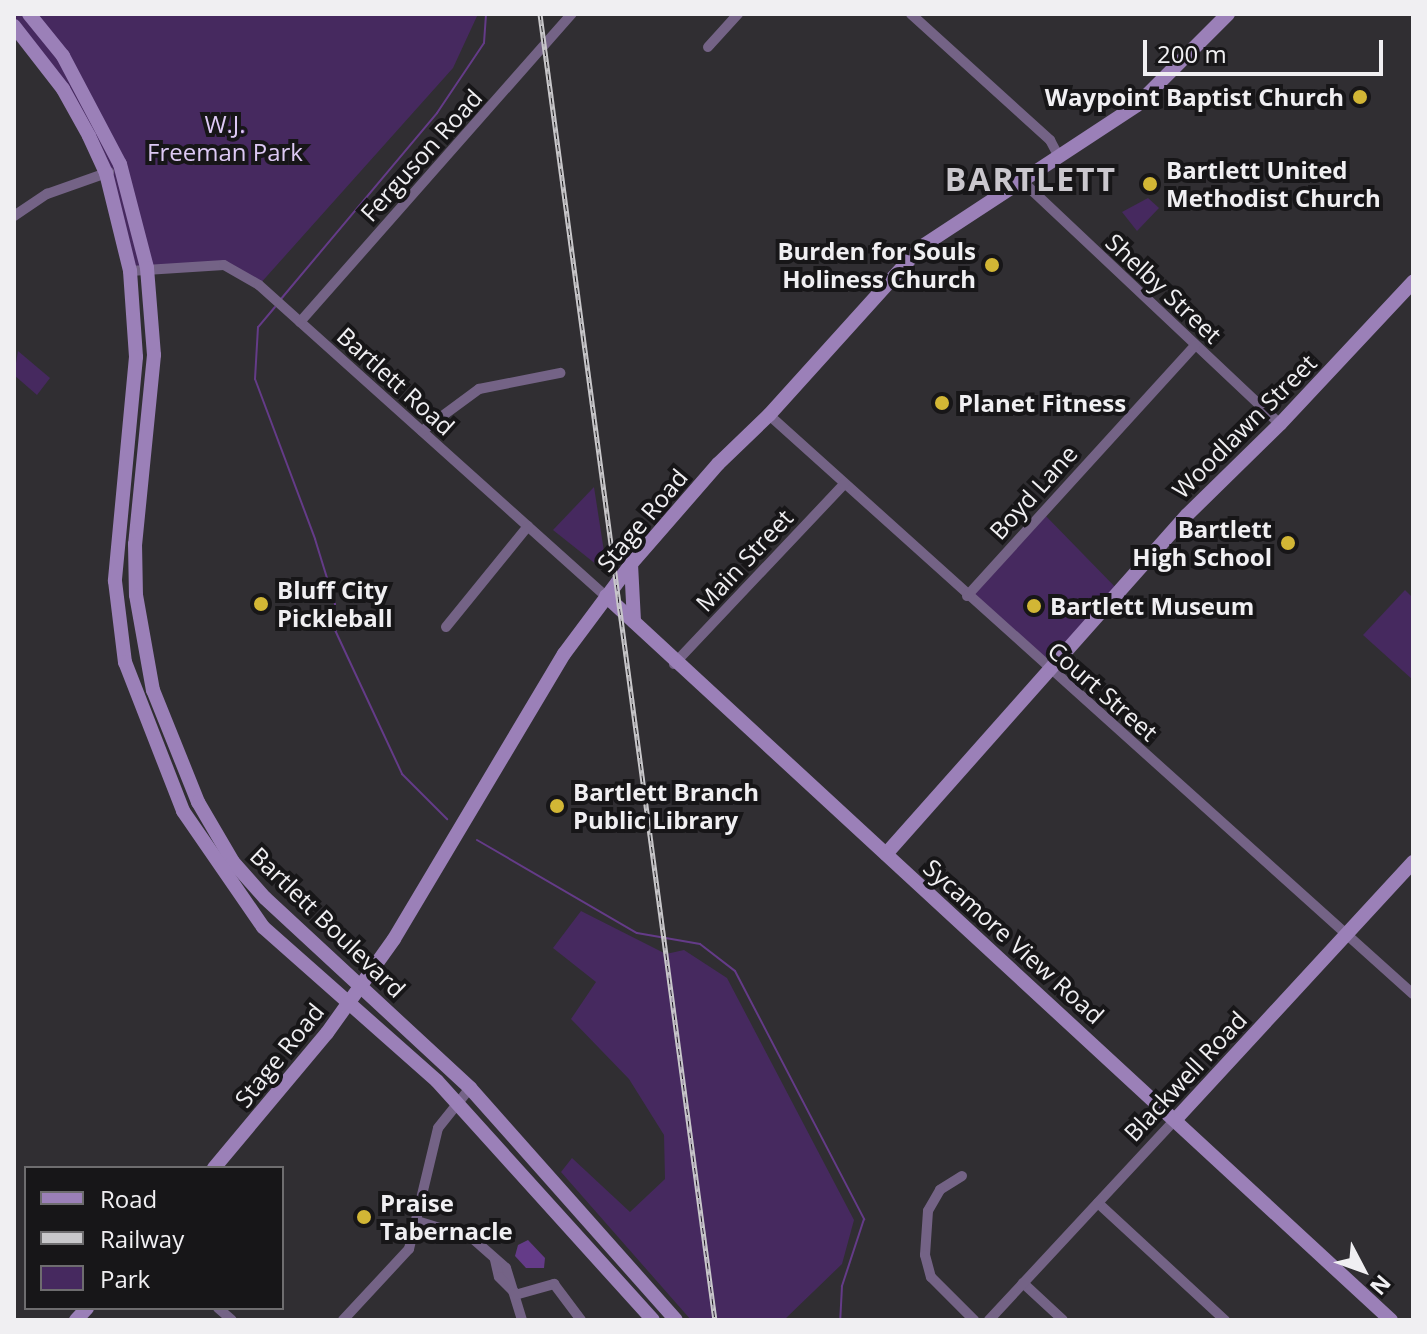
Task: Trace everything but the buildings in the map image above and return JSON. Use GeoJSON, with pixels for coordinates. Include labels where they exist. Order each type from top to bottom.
{"type":"FeatureCollection","features":[{"type":"Feature","properties":{"kind":"main road","name":"Bartlett Boulevard"},"geometry":{"type":"LineString","coordinates":[[29,14],[63,56],[121,167],[147,268],[154,355],[138,508],[136,595],[153,690],[198,802],[233,862],[265,898],[470,1088],[676,1320]]}},
{"type":"Feature","properties":{"kind":"main road","name":"Stage Road"},"geometry":{"type":"LineString","coordinates":[[216,1166],[349,1002],[408,917],[564,654],[631,564],[718,464],[769,415],[921,247],[1137,105],[1228,14]]}},
{"type":"Feature","properties":{"kind":"main road","name":"Bartlett Boulevard"},"geometry":{"type":"LineString","coordinates":[[14,26],[68,97],[106,173],[130,271],[136,357],[115,581],[125,662],[183,811],[263,927],[457,1101],[653,1320]]}},
{"type":"Feature","properties":{"kind":"main road","name":"Woodlawn Street"},"geometry":{"type":"LineString","coordinates":[[886,854],[1051,673],[1187,515],[1280,424],[1413,282]]}},
{"type":"Feature","properties":{"kind":"main road"},"geometry":{"type":"LineString","coordinates":[[136,357],[154,355]]}},
{"type":"Feature","properties":{"kind":"main road"},"geometry":{"type":"LineString","coordinates":[[121,507],[138,508]]}},
{"type":"Feature","properties":{"kind":"main road"},"geometry":{"type":"LineString","coordinates":[[631,564],[630,605],[636,627]]}},
{"type":"Feature","properties":{"kind":"main road","name":"Sycamore View Road"},"geometry":{"type":"LineString","coordinates":[[606,596],[674,664],[886,854],[1391,1320]]}},
{"type":"Feature","properties":{"kind":"main road","name":"Blackwell Road"},"geometry":{"type":"LineString","coordinates":[[1175,1120],[1413,862]]}},
{"type":"Feature","properties":{"kind":"street","name":"Ferguson Road"},"geometry":{"type":"LineString","coordinates":[[300,322],[572,14]]}},
{"type":"Feature","properties":{"kind":"street"},"geometry":{"type":"LineString","coordinates":[[708,47],[738,14]]}},
{"type":"Feature","properties":{"kind":"street"},"geometry":{"type":"LineString","coordinates":[[911,14],[1050,140],[1058,155]]}},
{"type":"Feature","properties":{"kind":"street"},"geometry":{"type":"LineString","coordinates":[[14,216],[47,194],[121,167]]}},
{"type":"Feature","properties":{"kind":"street","name":"Shelby Street"},"geometry":{"type":"LineString","coordinates":[[1021,180],[1280,424]]}},
{"type":"Feature","properties":{"kind":"street","name":"Bartlett Road"},"geometry":{"type":"LineString","coordinates":[[130,271],[224,265],[259,285],[606,596]]}},
{"type":"Feature","properties":{"kind":"street","name":"Boyd Lane"},"geometry":{"type":"LineString","coordinates":[[967,596],[1195,345]]}},
{"type":"Feature","properties":{"kind":"street"},"geometry":{"type":"LineString","coordinates":[[422,431],[479,389],[560,373]]}},
{"type":"Feature","properties":{"kind":"street","name":"Court Street"},"geometry":{"type":"LineString","coordinates":[[769,415],[1051,673],[1348,931],[1413,994]]}},
{"type":"Feature","properties":{"kind":"street","name":"Main Street"},"geometry":{"type":"LineString","coordinates":[[674,664],[844,484]]}},
{"type":"Feature","properties":{"kind":"street"},"geometry":{"type":"LineString","coordinates":[[446,627],[528,526]]}},
{"type":"Feature","properties":{"kind":"street"},"geometry":{"type":"LineString","coordinates":[[343,1320],[404,1256],[417,1221],[435,1137],[457,1101],[470,1088]]}},
{"type":"Feature","properties":{"kind":"street","name":"Blackwell Road"},"geometry":{"type":"LineString","coordinates":[[989,1320],[1175,1120]]}},
{"type":"Feature","properties":{"kind":"street"},"geometry":{"type":"LineString","coordinates":[[962,1176],[940,1190],[928,1211],[925,1255],[931,1277],[974,1320]]}},
{"type":"Feature","properties":{"kind":"street"},"geometry":{"type":"LineString","coordinates":[[1098,1203],[1225,1320]]}},
{"type":"Feature","properties":{"kind":"street"},"geometry":{"type":"LineString","coordinates":[[417,1221],[466,1235],[495,1260],[499,1277],[514,1294],[522,1320]]}},
{"type":"Feature","properties":{"kind":"street"},"geometry":{"type":"LineString","coordinates":[[1023,1283],[1063,1320]]}},
{"type":"Feature","properties":{"kind":"street"},"geometry":{"type":"LineString","coordinates":[[514,1294],[554,1284],[581,1320]]}},
{"type":"Feature","properties":{"kind":"green space","name":"W.J. Freeman Park"},"geometry":{"type":"Polygon","coordinates":[[[14,14],[478,14],[453,68],[259,285],[224,265],[130,271],[89,136],[14,26],[14,14]]]}},
{"type":"Feature","properties":{"kind":"green space"},"geometry":{"type":"Polygon","coordinates":[[[1148,198],[1159,208],[1137,231],[1122,212],[1148,198]]]}},
{"type":"Feature","properties":{"kind":"green space"},"geometry":{"type":"Polygon","coordinates":[[[18,351],[50,378],[37,395],[14,375],[18,351]]]}},
{"type":"Feature","properties":{"kind":"green space"},"geometry":{"type":"Polygon","coordinates":[[[594,487],[605,558],[597,565],[553,530],[594,487]]]}},
{"type":"Feature","properties":{"kind":"green space"},"geometry":{"type":"Polygon","coordinates":[[[1041,511],[1120,592],[1051,673],[967,596],[1041,511]]]}},
{"type":"Feature","properties":{"kind":"green space"},"geometry":{"type":"Polygon","coordinates":[[[1405,590],[1413,598],[1413,680],[1363,635],[1405,590]]]}},
{"type":"Feature","properties":{"kind":"green space"},"geometry":{"type":"Polygon","coordinates":[[[581,911],[666,954],[684,950],[727,978],[854,1220],[842,1264],[784,1320],[691,1320],[561,1172],[572,1158],[630,1212],[665,1179],[664,1135],[629,1079],[571,1019],[596,982],[553,948],[581,911]]]}},
{"type":"Feature","properties":{"kind":"shaded area"},"geometry":{"type":"Polygon","coordinates":[[[528,1240],[545,1258],[544,1268],[526,1268],[515,1256],[518,1245],[528,1240]]]}},
{"type":"Feature","properties":{"kind":"waterway"},"geometry":{"type":"LineString","coordinates":[[281,299],[437,113],[484,43],[486,14]]}},
{"type":"Feature","properties":{"kind":"waterway"},"geometry":{"type":"LineString","coordinates":[[275,307],[258,327],[255,379],[315,539],[335,604],[335,630],[402,774],[447,819]]}},
{"type":"Feature","properties":{"kind":"waterway"},"geometry":{"type":"LineString","coordinates":[[477,840],[637,933],[700,944],[735,971],[864,1219],[842,1286],[840,1320]]}},
{"type":"Feature","properties":{"kind":"railway"},"geometry":{"type":"LineString","coordinates":[[540,14],[715,1320]]}},
{"type":"Feature","properties":{"kind":"place","name":"Waypoint Baptist Church"},"geometry":{"type":"Point","coordinates":[1360,97]}},
{"type":"Feature","properties":{"kind":"place","name":"Bartlett United Methodist Church"},"geometry":{"type":"Point","coordinates":[1150,184]}},
{"type":"Feature","properties":{"kind":"place","name":"Burden for Souls Holiness Church"},"geometry":{"type":"Point","coordinates":[992,265]}},
{"type":"Feature","properties":{"kind":"place","name":"Planet Fitness"},"geometry":{"type":"Point","coordinates":[942,403]}},
{"type":"Feature","properties":{"kind":"place","name":"Bartlett High School"},"geometry":{"type":"Point","coordinates":[1288,543]}},
{"type":"Feature","properties":{"kind":"place","name":"Bluff City Pickleball"},"geometry":{"type":"Point","coordinates":[261,604]}},
{"type":"Feature","properties":{"kind":"place","name":"Bartlett Museum"},"geometry":{"type":"Point","coordinates":[1034,606]}},
{"type":"Feature","properties":{"kind":"place","name":"Bartlett Branch Public Library"},"geometry":{"type":"Point","coordinates":[557,806]}},
{"type":"Feature","properties":{"kind":"place","name":"Praise Tabernacle"},"geometry":{"type":"Point","coordinates":[364,1217]}},
{"type":"Feature","properties":{"kind":"district","name":"BARTLETT"},"geometry":{"type":"Point","coordinates":[1031,179]}}]}
